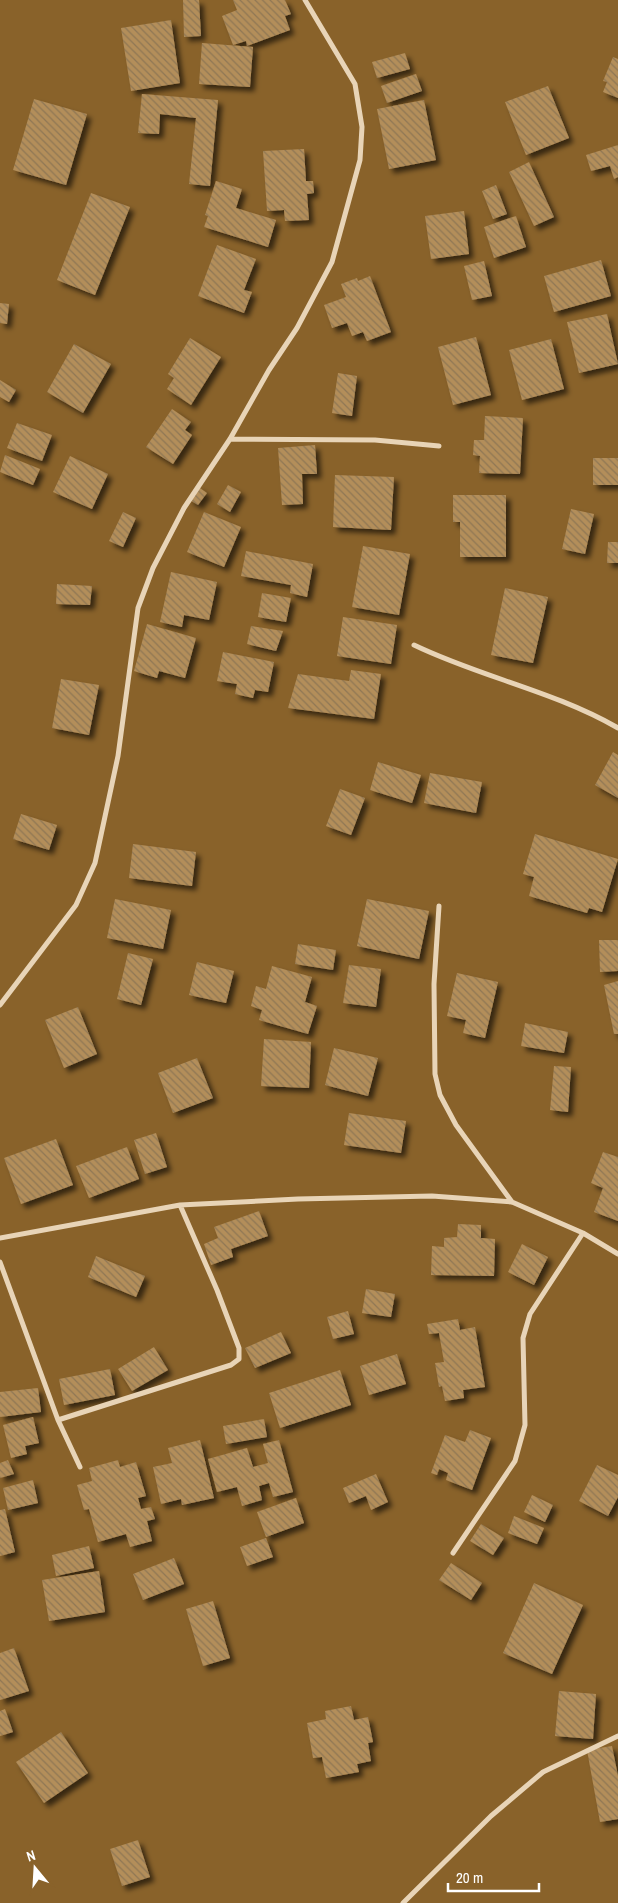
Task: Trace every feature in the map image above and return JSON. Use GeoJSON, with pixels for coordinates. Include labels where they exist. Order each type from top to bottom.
{"type":"FeatureCollection","features":[{"type":"Feature","properties":{"kind":"street"},"geometry":{"type":"LineString","coordinates":[[0,1005],[76,905],[95,863],[118,756],[138,608],[153,568],[184,508],[230,439],[269,370],[297,328],[332,262],[360,160],[362,126],[355,84],[305,0]]}},
{"type":"Feature","properties":{"kind":"street"},"geometry":{"type":"LineString","coordinates":[[230,439],[366,440],[439,446]]}},
{"type":"Feature","properties":{"kind":"street"},"geometry":{"type":"LineString","coordinates":[[414,646],[446,661],[568,704],[618,728]]}},
{"type":"Feature","properties":{"kind":"street"},"geometry":{"type":"LineString","coordinates":[[439,906],[434,984],[435,1074],[440,1095],[456,1125],[512,1202]]}},
{"type":"Feature","properties":{"kind":"street"},"geometry":{"type":"LineString","coordinates":[[0,1238],[180,1205],[298,1198],[432,1196],[512,1202],[583,1233],[618,1254]]}},
{"type":"Feature","properties":{"kind":"street"},"geometry":{"type":"LineString","coordinates":[[58,1420],[231,1365],[239,1359],[239,1348],[217,1290],[180,1205]]}},
{"type":"Feature","properties":{"kind":"street"},"geometry":{"type":"LineString","coordinates":[[453,1553],[515,1461],[525,1425],[523,1338],[530,1314],[583,1233]]}},
{"type":"Feature","properties":{"kind":"street"},"geometry":{"type":"LineString","coordinates":[[0,1262],[58,1420],[80,1467]]}},
{"type":"Feature","properties":{"kind":"street"},"geometry":{"type":"LineString","coordinates":[[403,1903],[491,1816],[543,1772],[618,1736]]}},
{"type":"Feature","properties":{"kind":"building"},"geometry":{"type":"Polygon","coordinates":[[[183,0],[199,0],[201,36],[184,37],[183,0]]]}},
{"type":"Feature","properties":{"kind":"building"},"geometry":{"type":"Polygon","coordinates":[[[233,0],[285,0],[291,14],[285,16],[290,30],[247,46],[246,41],[233,45],[222,16],[237,10],[233,0]]]}},
{"type":"Feature","properties":{"kind":"building"},"geometry":{"type":"Polygon","coordinates":[[[171,20],[180,83],[131,91],[121,28],[171,20]]]}},
{"type":"Feature","properties":{"kind":"building"},"geometry":{"type":"Polygon","coordinates":[[[202,43],[253,47],[250,87],[199,84],[202,43]]]}},
{"type":"Feature","properties":{"kind":"building"},"geometry":{"type":"Polygon","coordinates":[[[405,53],[410,69],[377,78],[372,62],[405,53]]]}},
{"type":"Feature","properties":{"kind":"building"},"geometry":{"type":"Polygon","coordinates":[[[613,57],[618,59],[618,98],[603,92],[607,82],[603,81],[613,57]]]}},
{"type":"Feature","properties":{"kind":"building"},"geometry":{"type":"Polygon","coordinates":[[[416,74],[422,91],[387,103],[381,86],[416,74]]]}},
{"type":"Feature","properties":{"kind":"building"},"geometry":{"type":"Polygon","coordinates":[[[548,86],[569,138],[526,155],[505,102],[548,86]]]}},
{"type":"Feature","properties":{"kind":"building"},"geometry":{"type":"Polygon","coordinates":[[[142,94],[218,100],[210,186],[189,184],[196,118],[160,114],[159,134],[138,133],[142,94]]]}},
{"type":"Feature","properties":{"kind":"building"},"geometry":{"type":"Polygon","coordinates":[[[34,99],[87,114],[66,185],[13,170],[34,99]]]}},
{"type":"Feature","properties":{"kind":"building"},"geometry":{"type":"Polygon","coordinates":[[[424,100],[436,160],[389,169],[377,109],[424,100]]]}},
{"type":"Feature","properties":{"kind":"building"},"geometry":{"type":"Polygon","coordinates":[[[618,145],[618,177],[614,179],[610,166],[591,171],[586,155],[618,145]]]}},
{"type":"Feature","properties":{"kind":"building"},"geometry":{"type":"Polygon","coordinates":[[[304,149],[306,181],[313,181],[314,193],[307,194],[309,220],[285,221],[284,210],[267,211],[263,151],[304,149]]]}},
{"type":"Feature","properties":{"kind":"building"},"geometry":{"type":"Polygon","coordinates":[[[529,162],[554,217],[534,226],[509,172],[529,162]]]}},
{"type":"Feature","properties":{"kind":"building"},"geometry":{"type":"Polygon","coordinates":[[[216,181],[242,189],[236,208],[276,220],[268,247],[204,227],[208,216],[205,215],[216,181]]]}},
{"type":"Feature","properties":{"kind":"building"},"geometry":{"type":"Polygon","coordinates":[[[496,185],[507,214],[493,219],[482,191],[496,185]]]}},
{"type":"Feature","properties":{"kind":"building"},"geometry":{"type":"Polygon","coordinates":[[[91,193],[130,207],[95,295],[57,280],[91,193]]]}},
{"type":"Feature","properties":{"kind":"building"},"geometry":{"type":"Polygon","coordinates":[[[464,211],[469,254],[431,259],[425,216],[464,211]]]}},
{"type":"Feature","properties":{"kind":"building"},"geometry":{"type":"Polygon","coordinates":[[[516,216],[526,247],[494,258],[484,227],[516,216]]]}},
{"type":"Feature","properties":{"kind":"building"},"geometry":{"type":"Polygon","coordinates":[[[217,245],[256,259],[244,290],[252,292],[244,313],[198,296],[217,245]]]}},
{"type":"Feature","properties":{"kind":"building"},"geometry":{"type":"Polygon","coordinates":[[[601,260],[611,296],[554,312],[544,276],[601,260]]]}},
{"type":"Feature","properties":{"kind":"building"},"geometry":{"type":"Polygon","coordinates":[[[484,261],[492,296],[472,300],[464,266],[484,261]]]}},
{"type":"Feature","properties":{"kind":"building"},"geometry":{"type":"Polygon","coordinates":[[[370,276],[391,332],[367,341],[363,332],[352,336],[347,323],[332,328],[324,305],[346,297],[341,284],[357,278],[358,281],[370,276]]]}},
{"type":"Feature","properties":{"kind":"building"},"geometry":{"type":"Polygon","coordinates":[[[0,303],[9,304],[7,324],[0,323],[0,303]]]}},
{"type":"Feature","properties":{"kind":"building"},"geometry":{"type":"Polygon","coordinates":[[[607,314],[618,364],[579,373],[567,322],[607,314]]]}},
{"type":"Feature","properties":{"kind":"building"},"geometry":{"type":"Polygon","coordinates":[[[476,337],[491,395],[453,405],[438,347],[476,337]]]}},
{"type":"Feature","properties":{"kind":"building"},"geometry":{"type":"Polygon","coordinates":[[[190,338],[221,357],[191,405],[167,389],[174,378],[168,374],[190,338]]]}},
{"type":"Feature","properties":{"kind":"building"},"geometry":{"type":"Polygon","coordinates":[[[551,339],[564,389],[522,400],[509,350],[551,339]]]}},
{"type":"Feature","properties":{"kind":"building"},"geometry":{"type":"Polygon","coordinates":[[[74,344],[111,364],[83,413],[47,392],[74,344]]]}},
{"type":"Feature","properties":{"kind":"building"},"geometry":{"type":"Polygon","coordinates":[[[338,373],[357,376],[352,416],[332,413],[338,373]]]}},
{"type":"Feature","properties":{"kind":"building"},"geometry":{"type":"Polygon","coordinates":[[[0,380],[16,390],[9,402],[0,397],[0,380]]]}},
{"type":"Feature","properties":{"kind":"building"},"geometry":{"type":"Polygon","coordinates":[[[172,409],[191,422],[185,430],[192,435],[173,464],[146,447],[172,409]]]}},
{"type":"Feature","properties":{"kind":"building"},"geometry":{"type":"Polygon","coordinates":[[[485,416],[523,418],[520,474],[479,473],[480,456],[473,455],[474,440],[484,440],[485,416]]]}},
{"type":"Feature","properties":{"kind":"building"},"geometry":{"type":"Polygon","coordinates":[[[17,423],[52,435],[42,461],[7,448],[17,423]]]}},
{"type":"Feature","properties":{"kind":"building"},"geometry":{"type":"Polygon","coordinates":[[[315,445],[317,474],[302,474],[303,504],[282,505],[278,448],[315,445]]]}},
{"type":"Feature","properties":{"kind":"building"},"geometry":{"type":"Polygon","coordinates":[[[5,455],[40,469],[33,485],[0,472],[5,455]]]}},
{"type":"Feature","properties":{"kind":"building"},"geometry":{"type":"Polygon","coordinates":[[[70,456],[108,474],[92,509],[53,492],[70,456]]]}},
{"type":"Feature","properties":{"kind":"building"},"geometry":{"type":"Polygon","coordinates":[[[593,458],[618,458],[618,485],[593,485],[593,458]]]}},
{"type":"Feature","properties":{"kind":"building"},"geometry":{"type":"Polygon","coordinates":[[[335,475],[394,477],[391,530],[333,527],[335,475]]]}},
{"type":"Feature","properties":{"kind":"building"},"geometry":{"type":"Polygon","coordinates":[[[228,485],[241,492],[230,512],[217,504],[228,485]]]}},
{"type":"Feature","properties":{"kind":"building"},"geometry":{"type":"Polygon","coordinates":[[[197,486],[207,493],[198,505],[188,499],[197,486]]]}},
{"type":"Feature","properties":{"kind":"building"},"geometry":{"type":"Polygon","coordinates":[[[453,495],[506,495],[506,557],[460,557],[460,522],[453,522],[453,495]]]}},
{"type":"Feature","properties":{"kind":"building"},"geometry":{"type":"Polygon","coordinates":[[[571,509],[594,514],[585,554],[562,549],[571,509]]]}},
{"type":"Feature","properties":{"kind":"building"},"geometry":{"type":"Polygon","coordinates":[[[123,512],[136,518],[123,547],[109,541],[123,512]]]}},
{"type":"Feature","properties":{"kind":"building"},"geometry":{"type":"Polygon","coordinates":[[[204,512],[241,527],[224,567],[187,552],[204,512]]]}},
{"type":"Feature","properties":{"kind":"building"},"geometry":{"type":"Polygon","coordinates":[[[608,542],[618,542],[618,563],[607,563],[608,542]]]}},
{"type":"Feature","properties":{"kind":"building"},"geometry":{"type":"Polygon","coordinates":[[[363,546],[410,554],[399,615],[352,607],[363,546]]]}},
{"type":"Feature","properties":{"kind":"building"},"geometry":{"type":"Polygon","coordinates":[[[246,551],[313,564],[307,597],[290,593],[291,585],[241,576],[246,551]]]}},
{"type":"Feature","properties":{"kind":"building"},"geometry":{"type":"Polygon","coordinates":[[[171,572],[217,582],[209,620],[184,615],[182,627],[160,622],[171,572]]]}},
{"type":"Feature","properties":{"kind":"building"},"geometry":{"type":"Polygon","coordinates":[[[57,584],[92,586],[90,605],[56,604],[57,584]]]}},
{"type":"Feature","properties":{"kind":"building"},"geometry":{"type":"Polygon","coordinates":[[[505,588],[548,597],[533,663],[491,655],[505,588]]]}},
{"type":"Feature","properties":{"kind":"building"},"geometry":{"type":"Polygon","coordinates":[[[262,593],[291,598],[286,622],[258,617],[262,593]]]}},
{"type":"Feature","properties":{"kind":"building"},"geometry":{"type":"Polygon","coordinates":[[[343,617],[397,625],[391,664],[337,656],[343,617]]]}},
{"type":"Feature","properties":{"kind":"building"},"geometry":{"type":"Polygon","coordinates":[[[147,624],[196,638],[185,678],[159,671],[157,678],[134,671],[147,624]]]}},
{"type":"Feature","properties":{"kind":"building"},"geometry":{"type":"Polygon","coordinates":[[[251,626],[283,631],[276,651],[247,644],[251,626]]]}},
{"type":"Feature","properties":{"kind":"building"},"geometry":{"type":"Polygon","coordinates":[[[223,652],[274,662],[268,692],[255,690],[253,698],[235,694],[237,684],[217,681],[223,652]]]}},
{"type":"Feature","properties":{"kind":"building"},"geometry":{"type":"Polygon","coordinates":[[[351,670],[381,674],[374,719],[288,708],[298,674],[349,681],[351,670]]]}},
{"type":"Feature","properties":{"kind":"building"},"geometry":{"type":"Polygon","coordinates":[[[61,679],[99,685],[89,735],[52,728],[61,679]]]}},
{"type":"Feature","properties":{"kind":"building"},"geometry":{"type":"Polygon","coordinates":[[[613,752],[618,755],[618,798],[595,785],[613,752]]]}},
{"type":"Feature","properties":{"kind":"building"},"geometry":{"type":"Polygon","coordinates":[[[378,762],[421,775],[412,803],[370,790],[378,762]]]}},
{"type":"Feature","properties":{"kind":"building"},"geometry":{"type":"Polygon","coordinates":[[[430,773],[482,782],[476,813],[424,803],[430,773]]]}},
{"type":"Feature","properties":{"kind":"building"},"geometry":{"type":"Polygon","coordinates":[[[340,789],[365,798],[351,835],[326,826],[340,789]]]}},
{"type":"Feature","properties":{"kind":"building"},"geometry":{"type":"Polygon","coordinates":[[[21,814],[57,825],[49,850],[13,839],[21,814]]]}},
{"type":"Feature","properties":{"kind":"building"},"geometry":{"type":"Polygon","coordinates":[[[535,834],[618,859],[602,912],[589,908],[587,913],[529,896],[534,877],[523,874],[535,834]]]}},
{"type":"Feature","properties":{"kind":"building"},"geometry":{"type":"Polygon","coordinates":[[[133,844],[196,852],[192,886],[129,878],[133,844]]]}},
{"type":"Feature","properties":{"kind":"building"},"geometry":{"type":"Polygon","coordinates":[[[115,899],[171,910],[163,949],[107,938],[115,899]]]}},
{"type":"Feature","properties":{"kind":"building"},"geometry":{"type":"Polygon","coordinates":[[[367,899],[429,911],[419,959],[357,946],[367,899]]]}},
{"type":"Feature","properties":{"kind":"building"},"geometry":{"type":"Polygon","coordinates":[[[599,940],[618,940],[618,971],[600,972],[599,940]]]}},
{"type":"Feature","properties":{"kind":"building"},"geometry":{"type":"Polygon","coordinates":[[[298,944],[336,950],[333,970],[295,964],[298,944]]]}},
{"type":"Feature","properties":{"kind":"building"},"geometry":{"type":"Polygon","coordinates":[[[128,953],[153,959],[141,1005],[117,999],[128,953]]]}},
{"type":"Feature","properties":{"kind":"building"},"geometry":{"type":"Polygon","coordinates":[[[197,962],[234,971],[226,1003],[189,995],[197,962]]]}},
{"type":"Feature","properties":{"kind":"building"},"geometry":{"type":"Polygon","coordinates":[[[349,965],[381,969],[376,1007],[343,1003],[349,965]]]}},
{"type":"Feature","properties":{"kind":"building"},"geometry":{"type":"Polygon","coordinates":[[[272,966],[312,977],[305,1002],[317,1006],[308,1034],[259,1020],[262,1010],[251,1006],[256,986],[266,989],[272,966]]]}},
{"type":"Feature","properties":{"kind":"building"},"geometry":{"type":"Polygon","coordinates":[[[457,973],[498,982],[485,1038],[463,1033],[466,1020],[447,1016],[457,973]]]}},
{"type":"Feature","properties":{"kind":"building"},"geometry":{"type":"Polygon","coordinates":[[[618,981],[618,1034],[614,1034],[604,985],[618,981]]]}},
{"type":"Feature","properties":{"kind":"building"},"geometry":{"type":"Polygon","coordinates":[[[78,1007],[97,1054],[64,1068],[45,1020],[78,1007]]]}},
{"type":"Feature","properties":{"kind":"building"},"geometry":{"type":"Polygon","coordinates":[[[525,1023],[568,1032],[564,1053],[521,1046],[525,1023]]]}},
{"type":"Feature","properties":{"kind":"building"},"geometry":{"type":"Polygon","coordinates":[[[264,1039],[311,1042],[309,1088],[261,1086],[264,1039]]]}},
{"type":"Feature","properties":{"kind":"building"},"geometry":{"type":"Polygon","coordinates":[[[334,1048],[378,1058],[368,1096],[325,1085],[334,1048]]]}},
{"type":"Feature","properties":{"kind":"building"},"geometry":{"type":"Polygon","coordinates":[[[197,1058],[213,1098],[173,1113],[158,1073],[197,1058]]]}},
{"type":"Feature","properties":{"kind":"building"},"geometry":{"type":"Polygon","coordinates":[[[554,1066],[571,1067],[568,1112],[550,1110],[554,1066]]]}},
{"type":"Feature","properties":{"kind":"building"},"geometry":{"type":"Polygon","coordinates":[[[349,1113],[406,1121],[401,1153],[344,1145],[349,1113]]]}},
{"type":"Feature","properties":{"kind":"building"},"geometry":{"type":"Polygon","coordinates":[[[156,1133],[167,1167],[145,1174],[134,1140],[156,1133]]]}},
{"type":"Feature","properties":{"kind":"building"},"geometry":{"type":"Polygon","coordinates":[[[56,1139],[73,1185],[21,1204],[4,1158],[56,1139]]]}},
{"type":"Feature","properties":{"kind":"building"},"geometry":{"type":"Polygon","coordinates":[[[127,1147],[139,1179],[89,1198],[76,1166],[127,1147]]]}},
{"type":"Feature","properties":{"kind":"building"},"geometry":{"type":"Polygon","coordinates":[[[603,1152],[618,1157],[618,1221],[594,1212],[603,1188],[591,1183],[603,1152]]]}},
{"type":"Feature","properties":{"kind":"building"},"geometry":{"type":"Polygon","coordinates":[[[259,1211],[268,1236],[231,1249],[233,1257],[211,1265],[204,1244],[218,1238],[214,1227],[259,1211]]]}},
{"type":"Feature","properties":{"kind":"building"},"geometry":{"type":"Polygon","coordinates":[[[458,1224],[481,1225],[481,1238],[495,1239],[494,1276],[431,1275],[432,1246],[444,1247],[444,1238],[457,1237],[458,1224]]]}},
{"type":"Feature","properties":{"kind":"building"},"geometry":{"type":"Polygon","coordinates":[[[522,1244],[548,1257],[534,1285],[508,1272],[522,1244]]]}},
{"type":"Feature","properties":{"kind":"building"},"geometry":{"type":"Polygon","coordinates":[[[96,1256],[145,1276],[136,1297],[88,1277],[96,1256]]]}},
{"type":"Feature","properties":{"kind":"building"},"geometry":{"type":"Polygon","coordinates":[[[366,1289],[395,1294],[391,1317],[362,1313],[366,1289]]]}},
{"type":"Feature","properties":{"kind":"building"},"geometry":{"type":"Polygon","coordinates":[[[348,1311],[354,1334],[333,1339],[327,1317],[348,1311]]]}},
{"type":"Feature","properties":{"kind":"building"},"geometry":{"type":"Polygon","coordinates":[[[458,1319],[460,1330],[475,1327],[485,1387],[463,1390],[464,1398],[445,1401],[442,1386],[439,1387],[435,1363],[444,1362],[439,1333],[429,1334],[427,1324],[458,1319]]]}},
{"type":"Feature","properties":{"kind":"building"},"geometry":{"type":"Polygon","coordinates":[[[281,1332],[291,1353],[255,1368],[245,1348],[281,1332]]]}},
{"type":"Feature","properties":{"kind":"building"},"geometry":{"type":"Polygon","coordinates":[[[154,1347],[168,1370],[132,1391],[118,1369],[154,1347]]]}},
{"type":"Feature","properties":{"kind":"building"},"geometry":{"type":"Polygon","coordinates":[[[397,1354],[406,1384],[369,1395],[360,1366],[397,1354]]]}},
{"type":"Feature","properties":{"kind":"building"},"geometry":{"type":"Polygon","coordinates":[[[110,1369],[115,1395],[64,1405],[59,1379],[110,1369]]]}},
{"type":"Feature","properties":{"kind":"building"},"geometry":{"type":"Polygon","coordinates":[[[340,1370],[351,1405],[280,1428],[269,1393],[340,1370]]]}},
{"type":"Feature","properties":{"kind":"building"},"geometry":{"type":"Polygon","coordinates":[[[38,1388],[41,1412],[0,1417],[0,1392],[38,1388]]]}},
{"type":"Feature","properties":{"kind":"building"},"geometry":{"type":"Polygon","coordinates":[[[33,1417],[39,1443],[25,1446],[27,1454],[11,1458],[3,1425],[33,1417]]]}},
{"type":"Feature","properties":{"kind":"building"},"geometry":{"type":"Polygon","coordinates":[[[264,1419],[267,1437],[226,1444],[223,1426],[264,1419]]]}},
{"type":"Feature","properties":{"kind":"building"},"geometry":{"type":"Polygon","coordinates":[[[470,1430],[491,1438],[472,1490],[446,1480],[448,1473],[439,1469],[437,1475],[431,1473],[445,1435],[465,1442],[470,1430]]]}},
{"type":"Feature","properties":{"kind":"building"},"geometry":{"type":"Polygon","coordinates":[[[200,1440],[214,1498],[182,1505],[181,1499],[161,1504],[153,1467],[172,1463],[168,1448],[200,1440]]]}},
{"type":"Feature","properties":{"kind":"building"},"geometry":{"type":"Polygon","coordinates":[[[279,1440],[293,1492],[273,1497],[269,1483],[259,1486],[262,1500],[242,1506],[237,1487],[217,1492],[208,1459],[247,1448],[253,1467],[268,1463],[263,1444],[279,1440]]]}},
{"type":"Feature","properties":{"kind":"building"},"geometry":{"type":"Polygon","coordinates":[[[8,1460],[14,1474],[0,1478],[0,1463],[8,1460]]]}},
{"type":"Feature","properties":{"kind":"building"},"geometry":{"type":"Polygon","coordinates":[[[118,1460],[120,1467],[136,1462],[146,1496],[138,1498],[141,1509],[151,1507],[155,1519],[147,1521],[152,1541],[130,1547],[126,1534],[98,1542],[89,1509],[84,1510],[77,1485],[92,1481],[89,1468],[118,1460]]]}},
{"type":"Feature","properties":{"kind":"building"},"geometry":{"type":"Polygon","coordinates":[[[597,1465],[618,1475],[618,1497],[608,1516],[579,1501],[597,1465]]]}},
{"type":"Feature","properties":{"kind":"building"},"geometry":{"type":"Polygon","coordinates":[[[376,1474],[388,1502],[371,1510],[366,1496],[349,1503],[343,1488],[376,1474]]]}},
{"type":"Feature","properties":{"kind":"building"},"geometry":{"type":"Polygon","coordinates":[[[33,1480],[38,1503],[8,1510],[3,1488],[33,1480]]]}},
{"type":"Feature","properties":{"kind":"building"},"geometry":{"type":"Polygon","coordinates":[[[532,1495],[553,1505],[545,1522],[524,1512],[532,1495]]]}},
{"type":"Feature","properties":{"kind":"building"},"geometry":{"type":"Polygon","coordinates":[[[296,1498],[304,1523],[266,1537],[257,1512],[296,1498]]]}},
{"type":"Feature","properties":{"kind":"building"},"geometry":{"type":"Polygon","coordinates":[[[5,1509],[15,1552],[0,1556],[0,1510],[5,1509]]]}},
{"type":"Feature","properties":{"kind":"building"},"geometry":{"type":"Polygon","coordinates":[[[514,1516],[544,1528],[537,1544],[508,1533],[514,1516]]]}},
{"type":"Feature","properties":{"kind":"building"},"geometry":{"type":"Polygon","coordinates":[[[481,1524],[504,1538],[493,1555],[470,1541],[481,1524]]]}},
{"type":"Feature","properties":{"kind":"building"},"geometry":{"type":"Polygon","coordinates":[[[266,1538],[273,1557],[247,1566],[240,1547],[266,1538]]]}},
{"type":"Feature","properties":{"kind":"building"},"geometry":{"type":"Polygon","coordinates":[[[89,1546],[94,1568],[56,1576],[52,1555],[89,1546]]]}},
{"type":"Feature","properties":{"kind":"building"},"geometry":{"type":"Polygon","coordinates":[[[174,1558],[184,1584],[143,1600],[133,1574],[174,1558]]]}},
{"type":"Feature","properties":{"kind":"building"},"geometry":{"type":"Polygon","coordinates":[[[451,1563],[482,1583],[471,1600],[439,1580],[451,1563]]]}},
{"type":"Feature","properties":{"kind":"building"},"geometry":{"type":"Polygon","coordinates":[[[99,1571],[105,1612],[49,1621],[42,1580],[99,1571]]]}},
{"type":"Feature","properties":{"kind":"building"},"geometry":{"type":"Polygon","coordinates":[[[534,1583],[583,1605],[552,1674],[503,1653],[534,1583]]]}},
{"type":"Feature","properties":{"kind":"building"},"geometry":{"type":"Polygon","coordinates":[[[213,1601],[230,1658],[203,1666],[186,1609],[213,1601]]]}},
{"type":"Feature","properties":{"kind":"building"},"geometry":{"type":"Polygon","coordinates":[[[14,1648],[29,1691],[0,1700],[0,1653],[14,1648]]]}},
{"type":"Feature","properties":{"kind":"building"},"geometry":{"type":"Polygon","coordinates":[[[559,1691],[596,1694],[593,1739],[555,1736],[559,1691]]]}},
{"type":"Feature","properties":{"kind":"building"},"geometry":{"type":"Polygon","coordinates":[[[351,1706],[354,1720],[368,1717],[373,1742],[368,1743],[371,1761],[357,1764],[359,1772],[326,1778],[322,1757],[313,1758],[307,1723],[326,1719],[325,1711],[351,1706]]]}},
{"type":"Feature","properties":{"kind":"building"},"geometry":{"type":"Polygon","coordinates":[[[5,1709],[13,1732],[0,1736],[0,1711],[5,1709]]]}},
{"type":"Feature","properties":{"kind":"building"},"geometry":{"type":"Polygon","coordinates":[[[61,1732],[88,1773],[44,1803],[16,1762],[61,1732]]]}},
{"type":"Feature","properties":{"kind":"building"},"geometry":{"type":"Polygon","coordinates":[[[612,1746],[618,1776],[618,1819],[600,1822],[587,1750],[612,1746]]]}},
{"type":"Feature","properties":{"kind":"building"},"geometry":{"type":"Polygon","coordinates":[[[138,1840],[150,1877],[122,1886],[110,1849],[138,1840]]]}}]}
